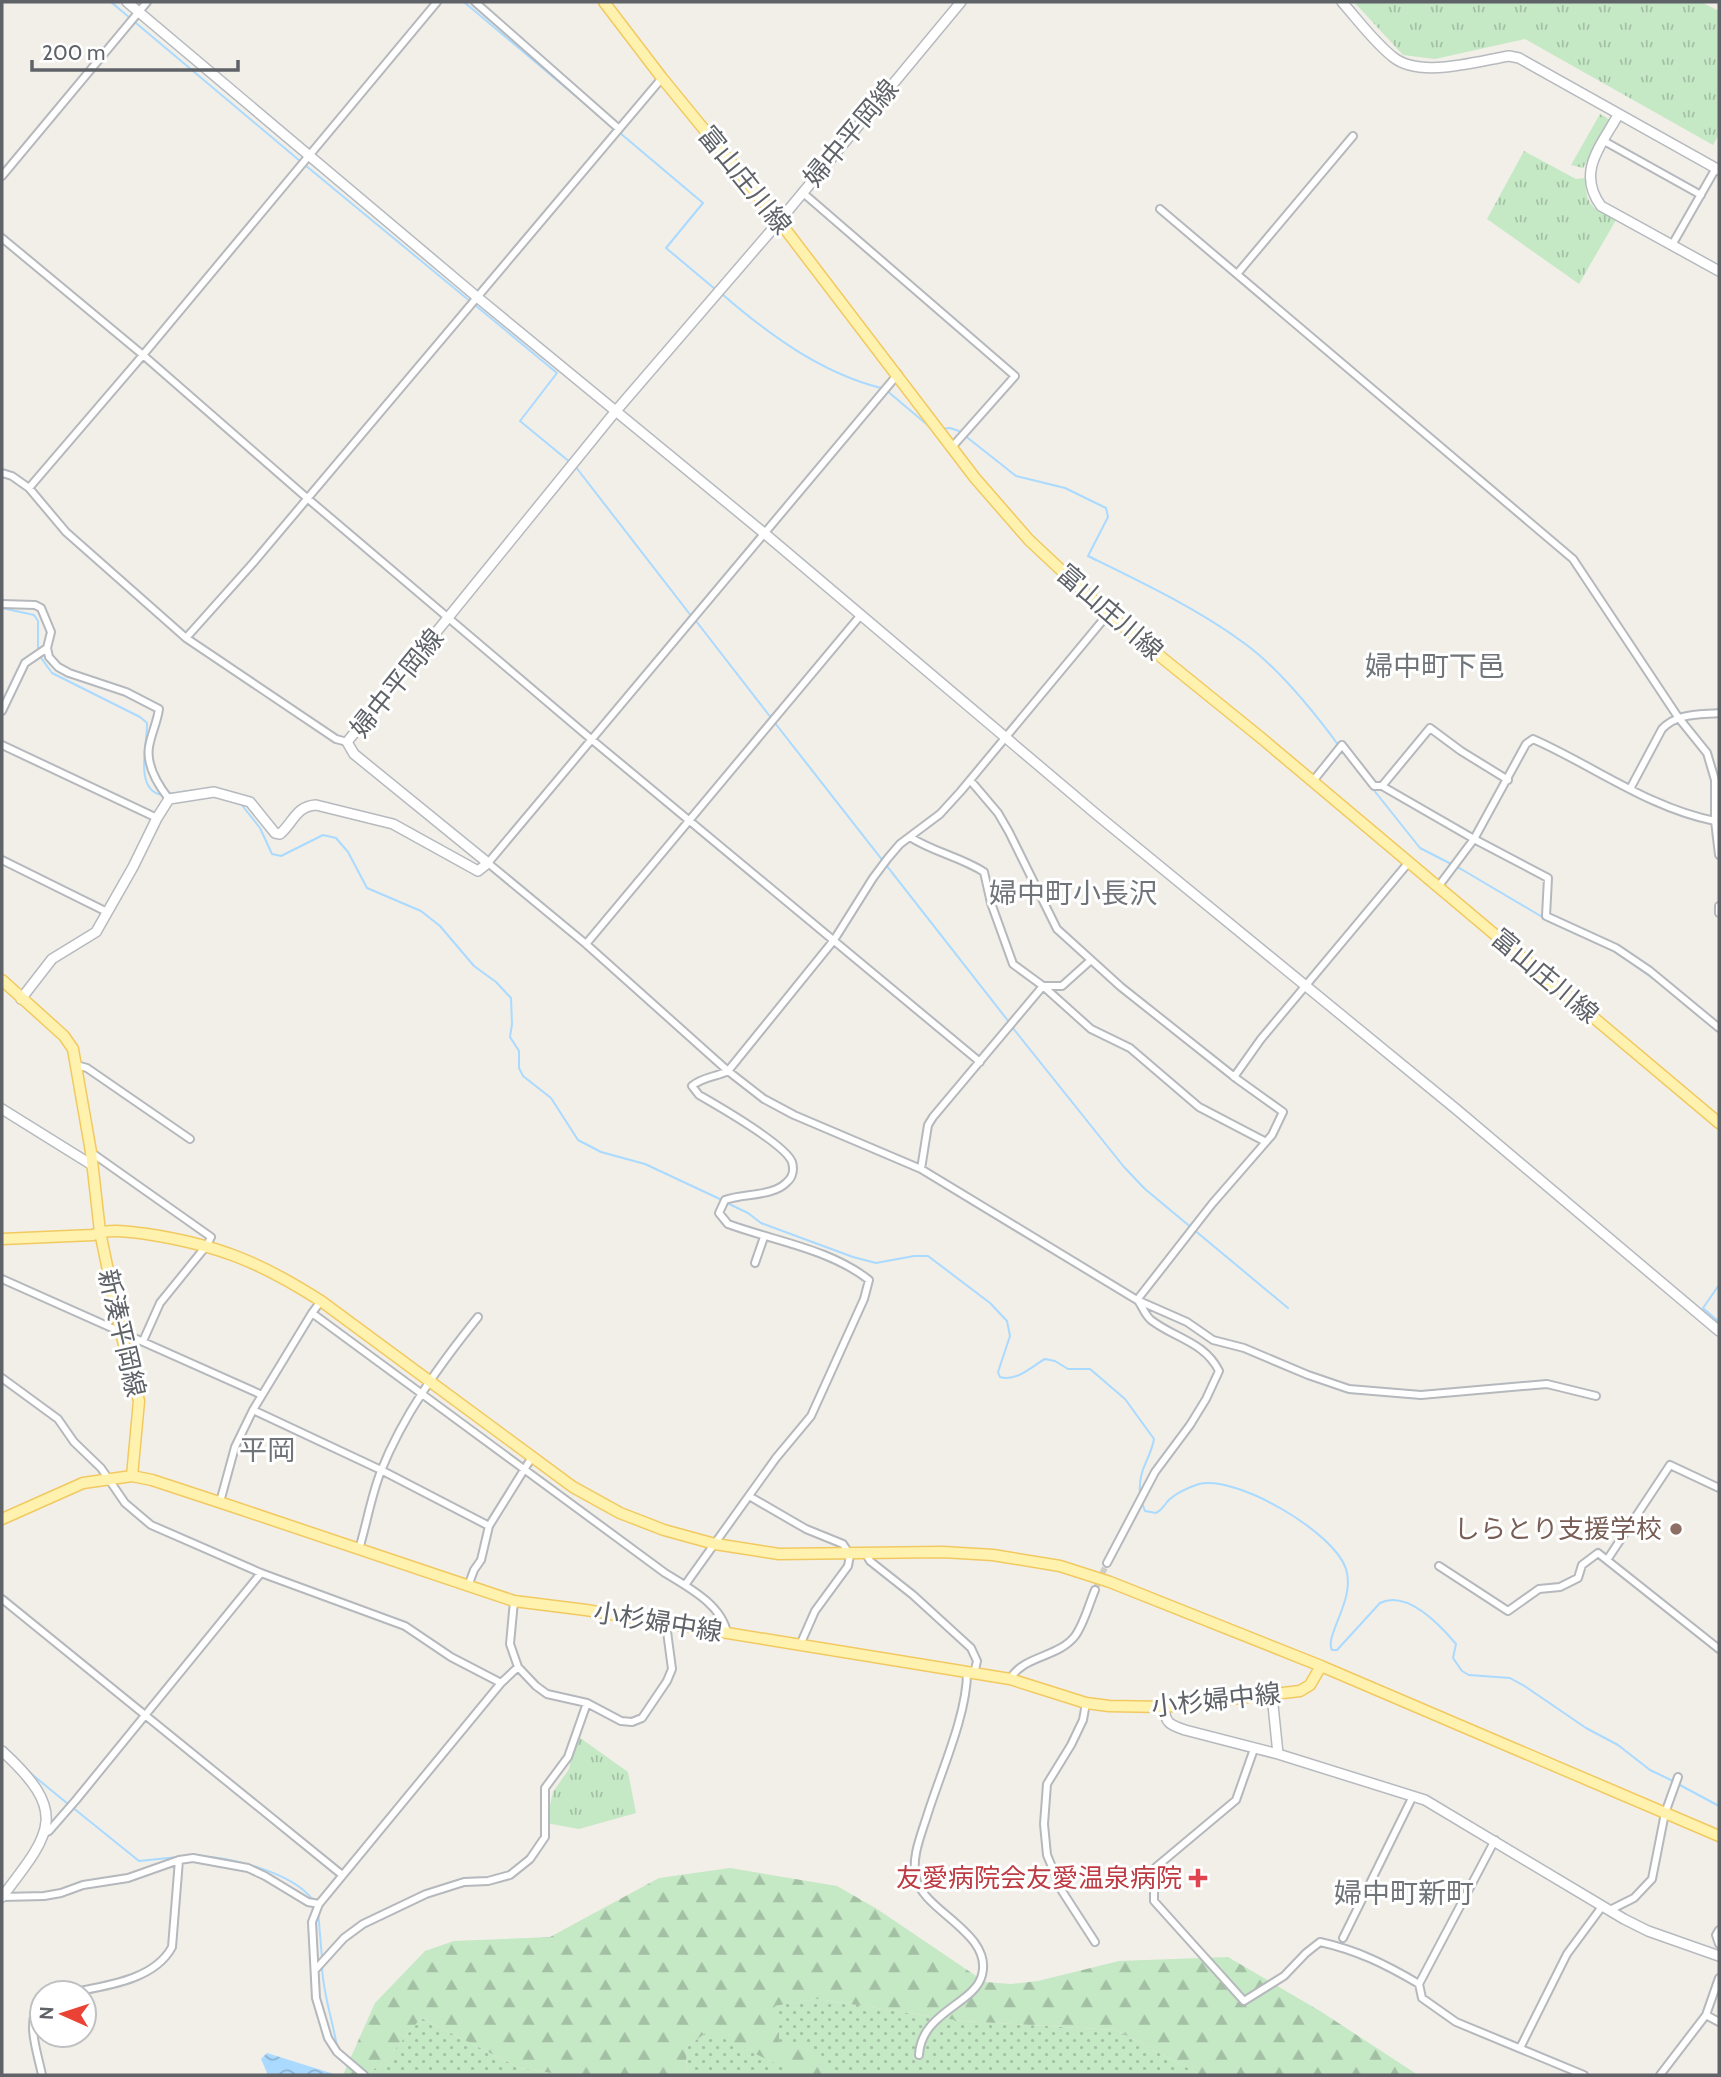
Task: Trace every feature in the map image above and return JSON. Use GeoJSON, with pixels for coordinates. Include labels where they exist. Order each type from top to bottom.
{"type":"FeatureCollection","features":[{"type":"Feature","properties":{"kind":"main road","name":"富山庄川線"},"geometry":{"type":"LineString","coordinates":[[604,2],[662,78],[779,221],[975,478],[1029,540],[1108,614],[1313,782],[1719,1123]]}},
{"type":"Feature","properties":{"kind":"main road"},"geometry":{"type":"LineString","coordinates":[[2,980],[64,1036],[73,1049],[91,1152],[100,1232]]}},
{"type":"Feature","properties":{"kind":"main road","name":"新湊平岡線"},"geometry":{"type":"LineString","coordinates":[[2,1233],[92,1228],[100,1232]]}},
{"type":"Feature","properties":{"kind":"main road","name":"小杉婦中線"},"geometry":{"type":"LineString","coordinates":[[100,1232],[134,1233],[206,1245],[252,1261],[321,1301],[573,1487],[620,1513],[664,1530],[715,1544],[779,1554],[943,1552],[993,1555],[1060,1566],[1110,1582],[1321,1666],[1719,1836]]}},
{"type":"Feature","properties":{"kind":"main road","name":"新湊平岡線"},"geometry":{"type":"LineString","coordinates":[[2,1239],[93,1235],[100,1232]]}},
{"type":"Feature","properties":{"kind":"main road","name":"新湊平岡線"},"geometry":{"type":"LineString","coordinates":[[100,1232],[121,1333],[139,1401],[132,1476]]}},
{"type":"Feature","properties":{"kind":"main road","name":"小杉婦中線"},"geometry":{"type":"LineString","coordinates":[[2,1519],[83,1483],[132,1476],[220,1502],[514,1601],[586,1610],[1010,1679],[1086,1703],[1133,1708],[1164,1707],[1300,1691],[1310,1685],[1321,1666]]}},
{"type":"Feature","properties":{"kind":"street"},"geometry":{"type":"LineString","coordinates":[[127,2],[477,297],[1456,1109],[1719,1331]]}},
{"type":"Feature","properties":{"kind":"street"},"geometry":{"type":"LineString","coordinates":[[2,176],[147,2]]}},
{"type":"Feature","properties":{"kind":"street"},"geometry":{"type":"LineString","coordinates":[[29,488],[437,2]]}},
{"type":"Feature","properties":{"kind":"street"},"geometry":{"type":"LineString","coordinates":[[475,2],[618,128]]}},
{"type":"Feature","properties":{"kind":"street","name":"婦中平岡線"},"geometry":{"type":"LineString","coordinates":[[488,863],[354,754],[347,742],[450,619],[615,411],[779,221],[961,2]]}},
{"type":"Feature","properties":{"kind":"street"},"geometry":{"type":"LineString","coordinates":[[1342,2],[1395,59],[1433,68],[1509,56],[1519,58],[1718,169],[1672,245]]}},
{"type":"Feature","properties":{"kind":"street"},"geometry":{"type":"LineString","coordinates":[[187,638],[662,78]]}},
{"type":"Feature","properties":{"kind":"street"},"geometry":{"type":"LineString","coordinates":[[1618,115],[1590,167],[1593,196],[1601,206],[1719,271]]}},
{"type":"Feature","properties":{"kind":"street"},"geometry":{"type":"LineString","coordinates":[[1237,274],[1353,136]]}},
{"type":"Feature","properties":{"kind":"street"},"geometry":{"type":"LineString","coordinates":[[1604,141],[1700,195]]}},
{"type":"Feature","properties":{"kind":"street"},"geometry":{"type":"LineString","coordinates":[[802,192],[1015,376],[953,446]]}},
{"type":"Feature","properties":{"kind":"street"},"geometry":{"type":"LineString","coordinates":[[1160,209],[1573,559],[1678,717],[1707,753],[1715,780],[1715,821],[1719,855]]}},
{"type":"Feature","properties":{"kind":"street"},"geometry":{"type":"LineString","coordinates":[[2,238],[143,355],[591,740],[691,820],[980,1062]]}},
{"type":"Feature","properties":{"kind":"street"},"geometry":{"type":"LineString","coordinates":[[21,999],[52,959],[96,932],[169,799],[214,792],[250,802],[275,833],[280,834],[296,813],[304,807],[316,805],[393,824],[478,871],[488,863],[898,374]]}},
{"type":"Feature","properties":{"kind":"street"},"geometry":{"type":"LineString","coordinates":[[2,473],[12,476],[29,488],[66,531],[187,638],[336,739],[347,742]]}},
{"type":"Feature","properties":{"kind":"street"},"geometry":{"type":"LineString","coordinates":[[2,604],[35,605],[41,608],[51,632],[47,648],[49,657],[58,667],[126,692],[159,709],[148,750],[149,763],[159,787],[169,799]]}},
{"type":"Feature","properties":{"kind":"street"},"geometry":{"type":"LineString","coordinates":[[685,1585],[776,1458],[811,1416],[864,1299],[869,1280],[858,1271],[830,1258],[728,1224],[719,1213],[725,1200],[770,1191],[786,1184],[793,1173],[791,1160],[774,1143],[699,1095],[692,1086],[699,1080],[728,1071],[834,940],[873,878],[900,844],[940,814],[1108,614]]}},
{"type":"Feature","properties":{"kind":"street"},"geometry":{"type":"LineString","coordinates":[[586,944],[860,616]]}},
{"type":"Feature","properties":{"kind":"street"},"geometry":{"type":"LineString","coordinates":[[2,711],[25,663],[47,648]]}},
{"type":"Feature","properties":{"kind":"street"},"geometry":{"type":"LineString","coordinates":[[1630,789],[1662,729],[1678,717],[1719,713]]}},
{"type":"Feature","properties":{"kind":"street"},"geometry":{"type":"LineString","coordinates":[[1382,786],[1430,728],[1508,780]]}},
{"type":"Feature","properties":{"kind":"street"},"geometry":{"type":"LineString","coordinates":[[1438,887],[1474,839],[1526,744],[1533,739],[1686,815],[1715,821]]}},
{"type":"Feature","properties":{"kind":"street"},"geometry":{"type":"LineString","coordinates":[[2,745],[157,818]]}},
{"type":"Feature","properties":{"kind":"street"},"geometry":{"type":"LineString","coordinates":[[1313,782],[1342,745],[1374,786],[1382,786],[1548,878],[1546,916],[1616,948],[1650,971],[1719,1028]]}},
{"type":"Feature","properties":{"kind":"street"},"geometry":{"type":"LineString","coordinates":[[970,780],[998,813],[1057,929],[1234,1077],[1283,1112],[1272,1135],[1212,1204],[1138,1300]]}},
{"type":"Feature","properties":{"kind":"street"},"geometry":{"type":"LineString","coordinates":[[910,837],[928,849],[971,864],[985,872],[991,903],[1013,964],[1043,986],[1091,1029],[1130,1048],[1199,1107],[1266,1142]]}},
{"type":"Feature","properties":{"kind":"street"},"geometry":{"type":"LineString","coordinates":[[2,860],[107,912]]}},
{"type":"Feature","properties":{"kind":"street"},"geometry":{"type":"LineString","coordinates":[[1234,1077],[1261,1039],[1409,862]]}},
{"type":"Feature","properties":{"kind":"street"},"geometry":{"type":"LineString","coordinates":[[488,863],[586,944],[728,1071],[775,1106],[921,1170],[1138,1300],[1187,1322],[1213,1340],[1244,1348],[1349,1389],[1421,1395],[1547,1384],[1596,1396]]}},
{"type":"Feature","properties":{"kind":"street"},"geometry":{"type":"LineString","coordinates":[[1719,906],[1719,913]]}},
{"type":"Feature","properties":{"kind":"street"},"geometry":{"type":"LineString","coordinates":[[1043,986],[1062,986],[1091,960]]}},
{"type":"Feature","properties":{"kind":"street"},"geometry":{"type":"LineString","coordinates":[[921,1170],[928,1125],[1043,986]]}},
{"type":"Feature","properties":{"kind":"street"},"geometry":{"type":"LineString","coordinates":[[76,1065],[87,1068],[190,1139]]}},
{"type":"Feature","properties":{"kind":"street"},"geometry":{"type":"LineString","coordinates":[[2,1109],[92,1165]]}},
{"type":"Feature","properties":{"kind":"street"},"geometry":{"type":"LineString","coordinates":[[91,1152],[211,1237],[160,1303],[144,1341]]}},
{"type":"Feature","properties":{"kind":"street"},"geometry":{"type":"LineString","coordinates":[[755,1263],[764,1237]]}},
{"type":"Feature","properties":{"kind":"street"},"geometry":{"type":"LineString","coordinates":[[2,1279],[262,1395]]}},
{"type":"Feature","properties":{"kind":"street"},"geometry":{"type":"LineString","coordinates":[[1107,1563],[1155,1472],[1206,1399],[1219,1371],[1204,1350],[1145,1314],[1138,1300]]}},
{"type":"Feature","properties":{"kind":"street"},"geometry":{"type":"LineString","coordinates":[[220,1502],[235,1447],[253,1410],[321,1301]]}},
{"type":"Feature","properties":{"kind":"street"},"geometry":{"type":"LineString","coordinates":[[312,1313],[685,1585],[719,1614],[727,1633]]}},
{"type":"Feature","properties":{"kind":"street"},"geometry":{"type":"LineString","coordinates":[[359,1549],[382,1470],[422,1392],[478,1317]]}},
{"type":"Feature","properties":{"kind":"street"},"geometry":{"type":"LineString","coordinates":[[2,1378],[58,1419],[74,1442],[101,1468],[125,1503],[151,1525],[261,1573],[405,1626],[451,1657],[501,1683]]}},
{"type":"Feature","properties":{"kind":"street"},"geometry":{"type":"LineString","coordinates":[[253,1410],[382,1470],[489,1526]]}},
{"type":"Feature","properties":{"kind":"street"},"geometry":{"type":"LineString","coordinates":[[468,1586],[481,1560],[489,1526],[532,1457]]}},
{"type":"Feature","properties":{"kind":"street"},"geometry":{"type":"LineString","coordinates":[[1607,1560],[1670,1465],[1719,1488]]}},
{"type":"Feature","properties":{"kind":"street"},"geometry":{"type":"LineString","coordinates":[[750,1496],[806,1529],[843,1544],[850,1555],[848,1566],[815,1611],[800,1645]]}},
{"type":"Feature","properties":{"kind":"street"},"geometry":{"type":"LineString","coordinates":[[1439,1566],[1508,1611],[1539,1589],[1560,1587],[1578,1578],[1582,1565],[1598,1553],[1719,1649]]}},
{"type":"Feature","properties":{"kind":"street"},"geometry":{"type":"LineString","coordinates":[[866,1554],[870,1561],[913,1595],[971,1648],[977,1661],[970,1673],[917,1846],[915,1875],[918,1886],[926,1896],[968,1935],[983,1962],[983,1973],[974,1988],[944,2012],[925,2033],[920,2041],[919,2055]]}},
{"type":"Feature","properties":{"kind":"street"},"geometry":{"type":"LineString","coordinates":[[45,1833],[50,1831],[146,1716],[261,1573]]}},
{"type":"Feature","properties":{"kind":"street"},"geometry":{"type":"LineString","coordinates":[[1010,1679],[1017,1668],[1061,1647],[1075,1636],[1096,1590]]}},
{"type":"Feature","properties":{"kind":"street"},"geometry":{"type":"LineString","coordinates":[[2,1599],[341,1874]]}},
{"type":"Feature","properties":{"kind":"street"},"geometry":{"type":"LineString","coordinates":[[514,1601],[510,1644],[518,1667],[541,1691],[587,1703],[621,1721],[632,1722],[642,1718],[667,1681],[672,1669],[666,1624]]}},
{"type":"Feature","properties":{"kind":"street"},"geometry":{"type":"LineString","coordinates":[[364,2075],[337,2052],[328,2038],[316,1998],[312,1922],[318,1904],[501,1683],[518,1667]]}},
{"type":"Feature","properties":{"kind":"street"},"geometry":{"type":"LineString","coordinates":[[1272,1695],[1278,1754]]}},
{"type":"Feature","properties":{"kind":"street"},"geometry":{"type":"LineString","coordinates":[[315,1970],[344,1938],[363,1924],[426,1894],[464,1882],[488,1881],[516,1872],[530,1859],[545,1837],[545,1788],[568,1757],[587,1703]]}},
{"type":"Feature","properties":{"kind":"street"},"geometry":{"type":"LineString","coordinates":[[1086,1703],[1083,1720],[1071,1745],[1047,1784],[1044,1824],[1047,1855],[1062,1891],[1095,1942]]}},
{"type":"Feature","properties":{"kind":"street"},"geometry":{"type":"LineString","coordinates":[[1164,1707],[1165,1720],[1170,1725],[1278,1754],[1425,1800],[1456,1816],[1606,1909],[1648,1931],[1719,1956]]}},
{"type":"Feature","properties":{"kind":"street"},"geometry":{"type":"LineString","coordinates":[[1254,1749],[1236,1800],[1156,1867],[1154,1901],[1244,2001],[1284,1976],[1320,1942],[1383,1962],[1419,1984]]}},
{"type":"Feature","properties":{"kind":"street"},"geometry":{"type":"LineString","coordinates":[[2,1751],[27,1775],[41,1795],[46,1819],[45,1833],[40,1845],[2,1897]]}},
{"type":"Feature","properties":{"kind":"street"},"geometry":{"type":"LineString","coordinates":[[1520,2048],[1567,1954],[1606,1909],[1634,1898],[1652,1879],[1665,1813],[1678,1777]]}},
{"type":"Feature","properties":{"kind":"street"},"geometry":{"type":"LineString","coordinates":[[1343,1938],[1413,1796]]}},
{"type":"Feature","properties":{"kind":"street"},"geometry":{"type":"LineString","coordinates":[[1495,1840],[1419,1984],[1422,1998],[1456,2022],[1584,2075]]}},
{"type":"Feature","properties":{"kind":"street"},"geometry":{"type":"LineString","coordinates":[[2,1897],[44,1896],[83,1885],[128,1878],[179,1860],[193,1858],[248,1868],[309,1902],[318,1904]]}},
{"type":"Feature","properties":{"kind":"street"},"geometry":{"type":"LineString","coordinates":[[98,1987],[132,1980],[167,1957],[172,1947],[179,1860]]}},
{"type":"Feature","properties":{"kind":"street"},"geometry":{"type":"LineString","coordinates":[[1719,1930],[1716,1936],[1719,1944]]}},
{"type":"Feature","properties":{"kind":"street"},"geometry":{"type":"LineString","coordinates":[[1660,2075],[1706,2015],[1719,1978]]}},
{"type":"Feature","properties":{"kind":"street"},"geometry":{"type":"LineString","coordinates":[[1706,2015],[1719,2022]]}},
{"type":"Feature","properties":{"kind":"street"},"geometry":{"type":"LineString","coordinates":[[36,2049],[42,2075]]}},
{"type":"Feature","properties":{"kind":"green space"},"geometry":{"type":"Polygon","coordinates":[[[1354,2],[1701,2],[1719,11],[1719,134],[1713,145],[1525,39],[1435,59],[1403,55],[1354,2]]]}},
{"type":"Feature","properties":{"kind":"green space"},"geometry":{"type":"Polygon","coordinates":[[[1600,114],[1610,120],[1583,168],[1571,165],[1600,114]]]}},
{"type":"Feature","properties":{"kind":"green space"},"geometry":{"type":"Polygon","coordinates":[[[1524,151],[1576,179],[1585,178],[1589,201],[1616,220],[1579,284],[1487,219],[1524,151]]]}},
{"type":"Feature","properties":{"kind":"green space"},"geometry":{"type":"Polygon","coordinates":[[[576,1735],[628,1772],[636,1813],[579,1829],[546,1823],[553,1792],[569,1769],[576,1735]]]}},
{"type":"Feature","properties":{"kind":"green space"},"geometry":{"type":"Polygon","coordinates":[[[730,1868],[837,1886],[877,1909],[985,1982],[1011,1984],[1038,1981],[1119,1961],[1228,1957],[1320,2011],[1418,2075],[1201,2075],[1116,2030],[962,2021],[817,1999],[774,2006],[779,2045],[801,2041],[821,2055],[837,2073],[853,2075],[799,2075],[708,2031],[686,2048],[687,2075],[564,2075],[520,2068],[421,2018],[386,2060],[366,2075],[343,2075],[375,2003],[425,1951],[454,1941],[550,1937],[659,1878],[730,1868]]]}},
{"type":"Feature","properties":{"kind":"green space"},"geometry":{"type":"Polygon","coordinates":[[[817,1999],[962,2021],[1116,2030],[1201,2075],[687,2075],[686,2048],[730,2013],[817,1999]]]}},
{"type":"Feature","properties":{"kind":"green space"},"geometry":{"type":"Polygon","coordinates":[[[421,2018],[520,2068],[564,2075],[366,2075],[386,2060],[421,2018]]]}},
{"type":"Feature","properties":{"kind":"water"},"geometry":{"type":"Polygon","coordinates":[[[267,2053],[337,2075],[268,2075],[261,2059],[267,2053]]]}},
{"type":"Feature","properties":{"kind":"waterway"},"geometry":{"type":"LineString","coordinates":[[111,2],[300,161]]}},
{"type":"Feature","properties":{"kind":"waterway"},"geometry":{"type":"LineString","coordinates":[[464,2],[603,119]]}},
{"type":"Feature","properties":{"kind":"waterway"},"geometry":{"type":"LineString","coordinates":[[620,133],[703,203],[666,248],[715,289]]}},
{"type":"Feature","properties":{"kind":"waterway"},"geometry":{"type":"LineString","coordinates":[[305,165],[471,302]]}},
{"type":"Feature","properties":{"kind":"waterway"},"geometry":{"type":"LineString","coordinates":[[722,294],[777,337],[816,362],[837,373],[881,388]]}},
{"type":"Feature","properties":{"kind":"waterway"},"geometry":{"type":"LineString","coordinates":[[475,305],[557,373],[520,421],[571,463]]}},
{"type":"Feature","properties":{"kind":"waterway"},"geometry":{"type":"LineString","coordinates":[[886,390],[930,427]]}},
{"type":"Feature","properties":{"kind":"waterway"},"geometry":{"type":"LineString","coordinates":[[941,429],[959,431],[1016,476],[1065,488],[1106,508],[1108,517],[1088,556],[1188,607],[1244,643],[1269,664],[1294,691],[1339,746]]}},
{"type":"Feature","properties":{"kind":"waterway"},"geometry":{"type":"LineString","coordinates":[[575,466],[692,617]]}},
{"type":"Feature","properties":{"kind":"waterway"},"geometry":{"type":"LineString","coordinates":[[2,608],[34,615],[38,621],[38,649]]}},
{"type":"Feature","properties":{"kind":"waterway"},"geometry":{"type":"LineString","coordinates":[[696,621],[772,719]]}},
{"type":"Feature","properties":{"kind":"waterway"},"geometry":{"type":"LineString","coordinates":[[39,655],[52,673],[147,723],[145,775],[153,791],[162,795]]}},
{"type":"Feature","properties":{"kind":"waterway"},"geometry":{"type":"LineString","coordinates":[[775,723],[1009,1022]]}},
{"type":"Feature","properties":{"kind":"waterway"},"geometry":{"type":"LineString","coordinates":[[1353,764],[1420,848],[1544,918]]}},
{"type":"Feature","properties":{"kind":"waterway"},"geometry":{"type":"LineString","coordinates":[[167,794],[196,790]]}},
{"type":"Feature","properties":{"kind":"waterway"},"geometry":{"type":"LineString","coordinates":[[241,804],[260,828],[272,854],[281,856],[323,835],[336,838],[348,852],[367,888],[421,911],[440,926],[474,966],[496,982],[511,998],[510,1037],[519,1051],[519,1068],[523,1076],[551,1098],[578,1140],[601,1152],[645,1164],[722,1200]]}},
{"type":"Feature","properties":{"kind":"waterway"},"geometry":{"type":"LineString","coordinates":[[1548,921],[1616,952],[1662,985]]}},
{"type":"Feature","properties":{"kind":"waterway"},"geometry":{"type":"LineString","coordinates":[[1712,1026],[1719,1032]]}},
{"type":"Feature","properties":{"kind":"waterway"},"geometry":{"type":"LineString","coordinates":[[1012,1027],[1124,1167],[1145,1189],[1288,1308]]}},
{"type":"Feature","properties":{"kind":"waterway"},"geometry":{"type":"LineString","coordinates":[[727,1203],[761,1223],[853,1257],[876,1263],[928,1256],[990,1303],[1007,1321],[1010,1336],[998,1372],[1000,1377],[1018,1375],[1045,1359],[1055,1361],[1068,1369],[1090,1369],[1125,1399],[1154,1439],[1142,1471],[1140,1494]]}},
{"type":"Feature","properties":{"kind":"waterway"},"geometry":{"type":"LineString","coordinates":[[1719,1285],[1703,1308],[1719,1322]]}},
{"type":"Feature","properties":{"kind":"waterway"},"geometry":{"type":"LineString","coordinates":[[1142,1503],[1145,1511],[1156,1513],[1170,1499],[1186,1489],[1199,1484],[1216,1484],[1236,1488],[1282,1509],[1323,1539],[1338,1554],[1346,1569],[1347,1593],[1332,1635],[1332,1650],[1337,1650],[1380,1603],[1390,1600],[1412,1605],[1432,1619],[1456,1644],[1453,1658],[1462,1671],[1469,1675],[1510,1678],[1586,1728],[1618,1745],[1650,1770],[1673,1781]]}},
{"type":"Feature","properties":{"kind":"waterway"},"geometry":{"type":"LineString","coordinates":[[29,1772],[68,1804]]}},
{"type":"Feature","properties":{"kind":"waterway"},"geometry":{"type":"LineString","coordinates":[[1678,1784],[1719,1806]]}},
{"type":"Feature","properties":{"kind":"waterway"},"geometry":{"type":"LineString","coordinates":[[72,1807],[139,1861],[188,1856]]}},
{"type":"Feature","properties":{"kind":"waterway"},"geometry":{"type":"LineString","coordinates":[[197,1856],[226,1859],[276,1874],[291,1881],[313,1900]]}},
{"type":"Feature","properties":{"kind":"waterway"},"geometry":{"type":"LineString","coordinates":[[318,1911],[322,1958]]}},
{"type":"Feature","properties":{"kind":"waterway"},"geometry":{"type":"LineString","coordinates":[[322,1967],[337,2047]]}},
{"type":"Feature","properties":{"kind":"tunnel"},"geometry":{"type":"LineString","coordinates":[[1095,1590],[1107,1563]]}},
{"type":"Feature","properties":{"kind":"place","name":"しらとり支援学校"},"geometry":{"type":"Point","coordinates":[1676,1529]}},
{"type":"Feature","properties":{"kind":"place","name":"友愛病院会友愛温泉病院"},"geometry":{"type":"Point","coordinates":[1198,1878]}},
{"type":"Feature","properties":{"kind":"district","name":"婦中町下邑"},"geometry":{"type":"Point","coordinates":[1435,666]}},
{"type":"Feature","properties":{"kind":"district","name":"婦中町小長沢"},"geometry":{"type":"Point","coordinates":[1073,893]}},
{"type":"Feature","properties":{"kind":"district","name":"平岡"},"geometry":{"type":"Point","coordinates":[267,1450]}},
{"type":"Feature","properties":{"kind":"district","name":"婦中町新町"},"geometry":{"type":"Point","coordinates":[1404,1893]}}]}
